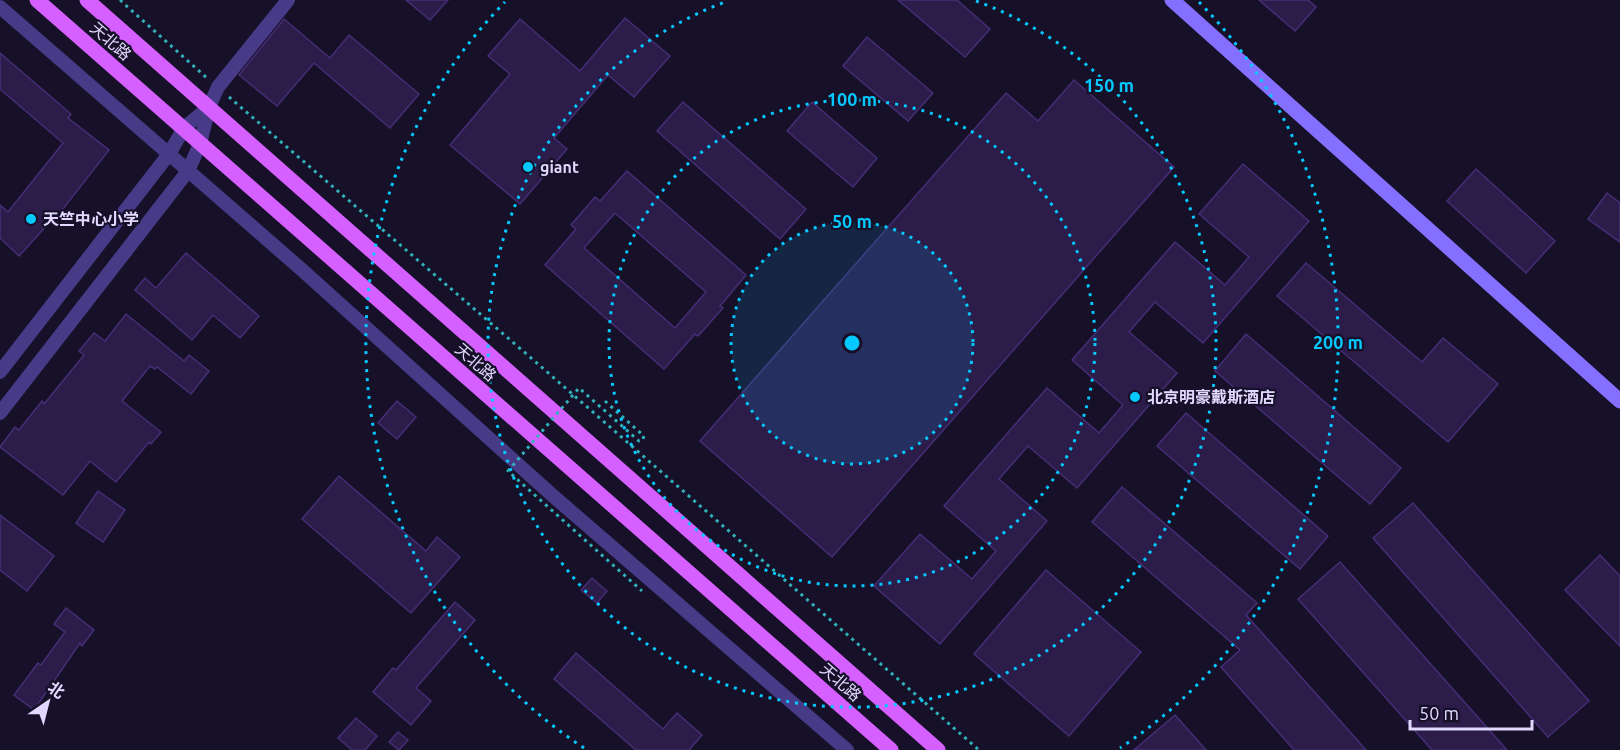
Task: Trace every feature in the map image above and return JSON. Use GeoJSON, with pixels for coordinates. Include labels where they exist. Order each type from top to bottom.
{"type":"FeatureCollection","features":[{"type":"Feature","properties":{"kind":"main road","name":"天北路"},"geometry":{"type":"LineString","coordinates":[[38,0],[891,750]]}},
{"type":"Feature","properties":{"kind":"main road","name":"天北路"},"geometry":{"type":"LineString","coordinates":[[87,0],[938,750]]}},
{"type":"Feature","properties":{"kind":"street"},"geometry":{"type":"LineString","coordinates":[[0,413],[188,171],[200,144],[209,106],[218,87],[288,0]]}},
{"type":"Feature","properties":{"kind":"street"},"geometry":{"type":"LineString","coordinates":[[1172,0],[1620,401]]}},
{"type":"Feature","properties":{"kind":"street"},"geometry":{"type":"LineString","coordinates":[[0,7],[301,269],[552,495],[847,750]]}},
{"type":"Feature","properties":{"kind":"street"},"geometry":{"type":"LineString","coordinates":[[0,372],[169,154],[184,129],[209,106]]}},
{"type":"Feature","properties":{"kind":"path"},"geometry":{"type":"LineString","coordinates":[[120,0],[979,750]]}},
{"type":"Feature","properties":{"kind":"path"},"geometry":{"type":"LineString","coordinates":[[605,401],[644,436],[642,441],[639,441],[579,388],[508,471],[642,591]]}},
{"type":"Feature","properties":{"kind":"building"},"geometry":{"type":"Polygon","coordinates":[[[406,0],[448,0],[430,20],[406,0]]]}},
{"type":"Feature","properties":{"kind":"building"},"geometry":{"type":"Polygon","coordinates":[[[898,0],[957,0],[990,29],[965,57],[898,0]]]}},
{"type":"Feature","properties":{"kind":"building"},"geometry":{"type":"Polygon","coordinates":[[[1259,0],[1308,0],[1316,7],[1295,31],[1259,0]]]}},
{"type":"Feature","properties":{"kind":"building"},"geometry":{"type":"Polygon","coordinates":[[[625,18],[670,56],[634,97],[608,75],[554,138],[567,149],[520,204],[450,145],[510,74],[488,56],[520,19],[580,71],[625,18]]]}},
{"type":"Feature","properties":{"kind":"building"},"geometry":{"type":"Polygon","coordinates":[[[284,19],[330,58],[349,35],[419,94],[390,128],[314,63],[277,106],[239,75],[284,19]]]}},
{"type":"Feature","properties":{"kind":"building"},"geometry":{"type":"Polygon","coordinates":[[[867,37],[933,93],[908,121],[843,66],[867,37]]]}},
{"type":"Feature","properties":{"kind":"building"},"geometry":{"type":"Polygon","coordinates":[[[0,53],[71,114],[68,118],[109,150],[52,223],[50,222],[19,256],[0,238],[0,205],[8,212],[63,143],[0,89],[0,53]]]}},
{"type":"Feature","properties":{"kind":"building"},"geometry":{"type":"Polygon","coordinates":[[[1074,80],[1174,167],[832,557],[700,441],[1006,93],[1038,121],[1074,80]]]}},
{"type":"Feature","properties":{"kind":"building"},"geometry":{"type":"Polygon","coordinates":[[[683,102],[806,209],[780,239],[657,131],[683,102]]]}},
{"type":"Feature","properties":{"kind":"building"},"geometry":{"type":"Polygon","coordinates":[[[812,102],[877,158],[853,187],[787,131],[812,102]]]}},
{"type":"Feature","properties":{"kind":"building","name":"北京明豪戴斯酒店"},"geometry":{"type":"Polygon","coordinates":[[[1243,164],[1309,221],[1203,343],[1155,302],[1129,332],[1177,373],[1077,488],[1028,446],[999,479],[1047,521],[940,644],[874,586],[920,534],[972,579],[996,551],[944,506],[1047,388],[1099,433],[1123,405],[1072,360],[1175,242],[1225,285],[1249,257],[1199,214],[1243,164]]]}},
{"type":"Feature","properties":{"kind":"building"},"geometry":{"type":"Polygon","coordinates":[[[1476,169],[1555,241],[1526,273],[1447,201],[1476,169]]]}},
{"type":"Feature","properties":{"kind":"building"},"geometry":{"type":"Polygon","coordinates":[[[627,171],[746,275],[720,306],[723,308],[698,336],[695,334],[664,369],[545,265],[576,229],[571,225],[595,197],[600,201],[627,171]],[[615,213],[584,248],[675,328],[706,292],[615,213]]]}},
{"type":"Feature","properties":{"kind":"building"},"geometry":{"type":"Polygon","coordinates":[[[1607,193],[1620,203],[1620,242],[1588,219],[1607,193]]]}},
{"type":"Feature","properties":{"kind":"building"},"geometry":{"type":"Polygon","coordinates":[[[186,253],[259,316],[240,338],[213,315],[192,340],[135,290],[145,278],[156,288],[186,253]]]}},
{"type":"Feature","properties":{"kind":"building"},"geometry":{"type":"Polygon","coordinates":[[[1306,263],[1422,362],[1443,338],[1498,384],[1448,442],[1277,296],[1306,263]]]}},
{"type":"Feature","properties":{"kind":"building"},"geometry":{"type":"Polygon","coordinates":[[[126,314],[184,361],[189,355],[209,371],[191,394],[157,367],[155,369],[150,366],[122,401],[161,432],[151,444],[149,442],[116,482],[90,461],[63,495],[0,447],[15,427],[19,430],[42,401],[44,404],[84,355],[79,351],[94,333],[105,341],[126,314]]]}},
{"type":"Feature","properties":{"kind":"building"},"geometry":{"type":"Polygon","coordinates":[[[1246,334],[1401,468],[1370,504],[1215,371],[1246,334]]]}},
{"type":"Feature","properties":{"kind":"building"},"geometry":{"type":"Polygon","coordinates":[[[397,401],[416,417],[397,439],[378,423],[397,401]]]}},
{"type":"Feature","properties":{"kind":"building"},"geometry":{"type":"Polygon","coordinates":[[[1186,413],[1328,536],[1300,569],[1157,446],[1186,413]]]}},
{"type":"Feature","properties":{"kind":"building"},"geometry":{"type":"Polygon","coordinates":[[[339,476],[426,551],[437,537],[460,557],[411,613],[302,519],[339,476]]]}},
{"type":"Feature","properties":{"kind":"building"},"geometry":{"type":"Polygon","coordinates":[[[1122,487],[1257,603],[1246,615],[1366,750],[1294,750],[1221,667],[1240,650],[1092,522],[1122,487]]]}},
{"type":"Feature","properties":{"kind":"building"},"geometry":{"type":"Polygon","coordinates":[[[98,491],[125,510],[103,542],[76,523],[98,491]]]}},
{"type":"Feature","properties":{"kind":"building"},"geometry":{"type":"Polygon","coordinates":[[[1413,503],[1589,701],[1548,737],[1373,538],[1413,503]]]}},
{"type":"Feature","properties":{"kind":"building"},"geometry":{"type":"Polygon","coordinates":[[[0,515],[54,556],[27,591],[0,570],[0,515]]]}},
{"type":"Feature","properties":{"kind":"building"},"geometry":{"type":"Polygon","coordinates":[[[1600,555],[1620,576],[1620,646],[1565,590],[1600,555]]]}},
{"type":"Feature","properties":{"kind":"building"},"geometry":{"type":"Polygon","coordinates":[[[1340,562],[1507,750],[1432,750],[1298,599],[1340,562]]]}},
{"type":"Feature","properties":{"kind":"building"},"geometry":{"type":"Polygon","coordinates":[[[1046,570],[1141,652],[1069,736],[974,654],[1046,570]]]}},
{"type":"Feature","properties":{"kind":"building"},"geometry":{"type":"Polygon","coordinates":[[[592,578],[607,591],[597,603],[581,590],[592,578]]]}},
{"type":"Feature","properties":{"kind":"building"},"geometry":{"type":"Polygon","coordinates":[[[455,602],[475,620],[416,688],[431,701],[411,725],[373,692],[393,668],[396,670],[455,602]]]}},
{"type":"Feature","properties":{"kind":"building"},"geometry":{"type":"Polygon","coordinates":[[[66,608],[94,630],[82,646],[80,643],[34,710],[14,695],[38,663],[41,665],[65,632],[54,624],[66,608]]]}},
{"type":"Feature","properties":{"kind":"building"},"geometry":{"type":"Polygon","coordinates":[[[576,653],[663,729],[677,713],[702,735],[689,750],[636,750],[554,679],[576,653]]]}},
{"type":"Feature","properties":{"kind":"building"},"geometry":{"type":"Polygon","coordinates":[[[1175,715],[1206,750],[1134,750],[1175,715]]]}},
{"type":"Feature","properties":{"kind":"building"},"geometry":{"type":"Polygon","coordinates":[[[356,718],[377,736],[365,750],[352,750],[338,738],[356,718]]]}},
{"type":"Feature","properties":{"kind":"building"},"geometry":{"type":"Polygon","coordinates":[[[398,732],[408,740],[399,750],[389,742],[398,732]]]}},
{"type":"Feature","properties":{"kind":"place","name":"giant"},"geometry":{"type":"Point","coordinates":[528,167]}},
{"type":"Feature","properties":{"kind":"place","name":"天竺中心小学"},"geometry":{"type":"Point","coordinates":[31,219]}},
{"type":"Feature","properties":{"kind":"place","name":"北京明豪戴斯酒店"},"geometry":{"type":"Point","coordinates":[1135,397]}}]}
